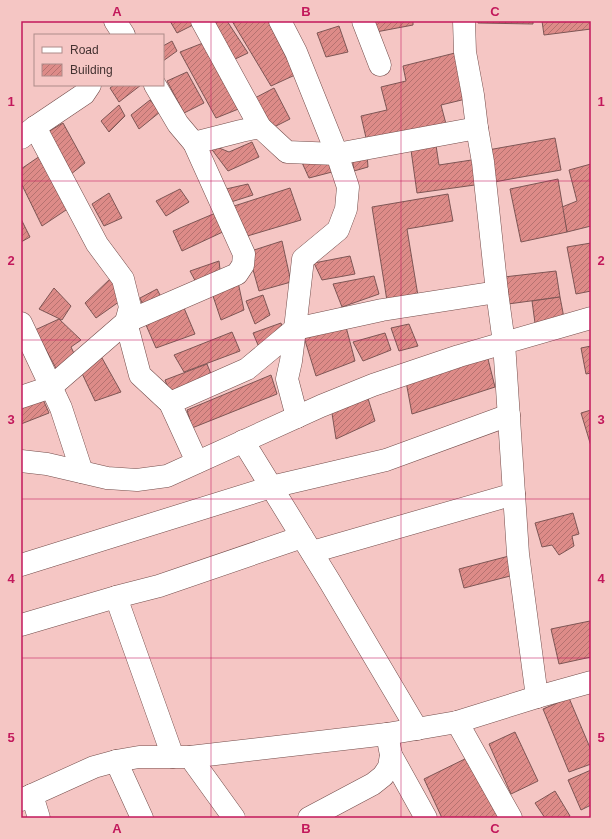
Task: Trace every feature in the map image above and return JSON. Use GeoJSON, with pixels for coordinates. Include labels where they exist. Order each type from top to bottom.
{"type":"FeatureCollection","features":[{"type":"Feature","properties":{"kind":"street"},"geometry":{"type":"LineString","coordinates":[[115,21],[125,34]]}},
{"type":"Feature","properties":{"kind":"street"},"geometry":{"type":"LineString","coordinates":[[127,34],[134,21]]}},
{"type":"Feature","properties":{"kind":"street"},"geometry":{"type":"LineString","coordinates":[[202,21],[260,127],[287,152],[337,154],[477,128]]}},
{"type":"Feature","properties":{"kind":"street"},"geometry":{"type":"LineString","coordinates":[[280,21],[296,52],[337,154],[348,187],[346,209],[338,230],[303,259],[291,361],[287,379],[297,417]]}},
{"type":"Feature","properties":{"kind":"street"},"geometry":{"type":"LineString","coordinates":[[363,21],[380,65]]}},
{"type":"Feature","properties":{"kind":"street"},"geometry":{"type":"LineString","coordinates":[[464,21],[465,52],[483,162],[504,343],[518,554],[537,697]]}},
{"type":"Feature","properties":{"kind":"street"},"geometry":{"type":"LineString","coordinates":[[89,86],[84,94],[28,132],[97,244],[124,279],[130,307],[126,322],[140,375],[170,403],[197,462]]}},
{"type":"Feature","properties":{"kind":"street"},"geometry":{"type":"LineString","coordinates":[[21,397],[51,387],[126,322],[237,274],[243,265],[244,254],[194,143],[178,124],[155,86]]}},
{"type":"Feature","properties":{"kind":"street"},"geometry":{"type":"LineString","coordinates":[[194,143],[260,127]]}},
{"type":"Feature","properties":{"kind":"street"},"geometry":{"type":"LineString","coordinates":[[170,403],[247,368],[295,329],[382,310],[497,292]]}},
{"type":"Feature","properties":{"kind":"street"},"geometry":{"type":"LineString","coordinates":[[21,461],[47,464],[107,478],[137,480],[167,476],[297,417],[373,385],[459,356],[591,318]]}},
{"type":"Feature","properties":{"kind":"street"},"geometry":{"type":"LineString","coordinates":[[21,324],[61,408],[82,472]]}},
{"type":"Feature","properties":{"kind":"street"},"geometry":{"type":"LineString","coordinates":[[21,565],[271,487],[386,460],[509,415]]}},
{"type":"Feature","properties":{"kind":"street"},"geometry":{"type":"LineString","coordinates":[[243,441],[418,728]]}},
{"type":"Feature","properties":{"kind":"street"},"geometry":{"type":"LineString","coordinates":[[21,625],[307,544],[514,494]]}},
{"type":"Feature","properties":{"kind":"street"},"geometry":{"type":"LineString","coordinates":[[116,597],[181,757],[234,818]]}},
{"type":"Feature","properties":{"kind":"street"},"geometry":{"type":"LineString","coordinates":[[39,818],[27,798],[94,767],[116,761],[139,757],[181,757],[387,734],[457,722],[591,682]]}},
{"type":"Feature","properties":{"kind":"street"},"geometry":{"type":"LineString","coordinates":[[457,722],[511,818]]}},
{"type":"Feature","properties":{"kind":"street"},"geometry":{"type":"LineString","coordinates":[[387,734],[391,755],[426,818]]}},
{"type":"Feature","properties":{"kind":"street"},"geometry":{"type":"LineString","coordinates":[[309,818],[373,784],[383,776],[389,767],[391,755]]}},
{"type":"Feature","properties":{"kind":"street"},"geometry":{"type":"LineString","coordinates":[[116,761],[142,818]]}},
{"type":"Feature","properties":{"kind":"building"},"geometry":{"type":"Polygon","coordinates":[[[170,21],[194,21],[195,24],[177,33],[170,21]]]}},
{"type":"Feature","properties":{"kind":"building"},"geometry":{"type":"Polygon","coordinates":[[[219,21],[227,21],[248,53],[233,60],[212,24],[219,21]]]}},
{"type":"Feature","properties":{"kind":"building"},"geometry":{"type":"Polygon","coordinates":[[[232,21],[268,21],[295,75],[271,86],[232,21]]]}},
{"type":"Feature","properties":{"kind":"building"},"geometry":{"type":"Polygon","coordinates":[[[374,21],[413,21],[413,25],[376,32],[374,21]]]}},
{"type":"Feature","properties":{"kind":"building"},"geometry":{"type":"Polygon","coordinates":[[[478,21],[533,21],[533,24],[478,23],[478,21]]]}},
{"type":"Feature","properties":{"kind":"building"},"geometry":{"type":"Polygon","coordinates":[[[542,21],[591,21],[591,29],[544,35],[542,21]]]}},
{"type":"Feature","properties":{"kind":"building"},"geometry":{"type":"Polygon","coordinates":[[[339,26],[348,52],[326,57],[317,33],[339,26]]]}},
{"type":"Feature","properties":{"kind":"building"},"geometry":{"type":"Polygon","coordinates":[[[172,41],[177,51],[164,60],[164,45],[172,41]]]}},
{"type":"Feature","properties":{"kind":"building"},"geometry":{"type":"Polygon","coordinates":[[[203,43],[241,108],[216,118],[180,52],[203,43]]]}},
{"type":"Feature","properties":{"kind":"building"},"geometry":{"type":"Polygon","coordinates":[[[459,52],[470,98],[441,105],[446,124],[367,142],[361,116],[387,110],[381,87],[406,81],[403,66],[459,52]]]}},
{"type":"Feature","properties":{"kind":"building"},"geometry":{"type":"Polygon","coordinates":[[[187,72],[204,103],[184,113],[167,81],[187,72]]]}},
{"type":"Feature","properties":{"kind":"building"},"geometry":{"type":"Polygon","coordinates":[[[113,86],[140,86],[119,102],[110,88],[113,86]]]}},
{"type":"Feature","properties":{"kind":"building"},"geometry":{"type":"Polygon","coordinates":[[[274,88],[290,119],[270,129],[253,99],[274,88]]]}},
{"type":"Feature","properties":{"kind":"building"},"geometry":{"type":"Polygon","coordinates":[[[150,100],[160,112],[139,129],[131,115],[150,100]]]}},
{"type":"Feature","properties":{"kind":"building"},"geometry":{"type":"Polygon","coordinates":[[[119,105],[125,116],[109,132],[101,121],[119,105]]]}},
{"type":"Feature","properties":{"kind":"building"},"geometry":{"type":"Polygon","coordinates":[[[63,123],[85,163],[66,178],[43,135],[63,123]]]}},
{"type":"Feature","properties":{"kind":"building"},"geometry":{"type":"Polygon","coordinates":[[[555,138],[561,170],[494,182],[488,150],[555,138]]]}},
{"type":"Feature","properties":{"kind":"building"},"geometry":{"type":"Polygon","coordinates":[[[435,139],[439,165],[478,159],[482,184],[417,193],[410,143],[435,139]]]}},
{"type":"Feature","properties":{"kind":"building"},"geometry":{"type":"Polygon","coordinates":[[[252,142],[259,157],[228,171],[207,143],[229,152],[252,142]]]}},
{"type":"Feature","properties":{"kind":"building"},"geometry":{"type":"Polygon","coordinates":[[[324,147],[332,172],[309,178],[299,156],[324,147]]]}},
{"type":"Feature","properties":{"kind":"building"},"geometry":{"type":"Polygon","coordinates":[[[367,154],[368,167],[354,171],[352,157],[367,154]]]}},
{"type":"Feature","properties":{"kind":"building"},"geometry":{"type":"Polygon","coordinates":[[[40,156],[69,208],[42,226],[21,183],[21,169],[40,156]]]}},
{"type":"Feature","properties":{"kind":"building"},"geometry":{"type":"Polygon","coordinates":[[[591,164],[591,226],[567,232],[562,207],[577,201],[569,170],[591,164]]]}},
{"type":"Feature","properties":{"kind":"building"},"geometry":{"type":"Polygon","coordinates":[[[558,179],[567,232],[521,242],[510,189],[558,179]]]}},
{"type":"Feature","properties":{"kind":"building"},"geometry":{"type":"Polygon","coordinates":[[[248,184],[253,195],[231,202],[226,189],[248,184]]]}},
{"type":"Feature","properties":{"kind":"building"},"geometry":{"type":"Polygon","coordinates":[[[290,188],[301,220],[244,237],[231,207],[290,188]]]}},
{"type":"Feature","properties":{"kind":"building"},"geometry":{"type":"Polygon","coordinates":[[[180,189],[189,202],[166,216],[156,201],[180,189]]]}},
{"type":"Feature","properties":{"kind":"building"},"geometry":{"type":"Polygon","coordinates":[[[109,193],[122,218],[104,226],[92,204],[109,193]]]}},
{"type":"Feature","properties":{"kind":"building"},"geometry":{"type":"Polygon","coordinates":[[[448,194],[453,221],[407,229],[419,302],[388,307],[372,207],[448,194]]]}},
{"type":"Feature","properties":{"kind":"building"},"geometry":{"type":"Polygon","coordinates":[[[218,212],[227,230],[182,251],[173,231],[218,212]]]}},
{"type":"Feature","properties":{"kind":"building"},"geometry":{"type":"Polygon","coordinates":[[[21,219],[30,237],[21,242],[21,219]]]}},
{"type":"Feature","properties":{"kind":"building"},"geometry":{"type":"Polygon","coordinates":[[[282,241],[291,282],[259,291],[248,252],[282,241]]]}},
{"type":"Feature","properties":{"kind":"building"},"geometry":{"type":"Polygon","coordinates":[[[591,243],[591,291],[576,294],[567,247],[591,243]]]}},
{"type":"Feature","properties":{"kind":"building"},"geometry":{"type":"Polygon","coordinates":[[[350,256],[355,274],[322,280],[314,263],[350,256]]]}},
{"type":"Feature","properties":{"kind":"building"},"geometry":{"type":"Polygon","coordinates":[[[219,261],[221,278],[199,288],[190,271],[219,261]]]}},
{"type":"Feature","properties":{"kind":"building"},"geometry":{"type":"Polygon","coordinates":[[[556,271],[560,297],[508,304],[504,277],[556,271]]]}},
{"type":"Feature","properties":{"kind":"building"},"geometry":{"type":"Polygon","coordinates":[[[374,276],[379,294],[342,307],[333,284],[374,276]]]}},
{"type":"Feature","properties":{"kind":"building"},"geometry":{"type":"Polygon","coordinates":[[[111,278],[123,299],[96,318],[85,303],[111,278]]]}},
{"type":"Feature","properties":{"kind":"building"},"geometry":{"type":"Polygon","coordinates":[[[238,282],[244,310],[221,320],[211,290],[238,282]]]}},
{"type":"Feature","properties":{"kind":"building"},"geometry":{"type":"Polygon","coordinates":[[[54,288],[71,306],[62,320],[39,309],[54,288]]]}},
{"type":"Feature","properties":{"kind":"building"},"geometry":{"type":"Polygon","coordinates":[[[157,289],[164,303],[146,313],[140,298],[157,289]]]}},
{"type":"Feature","properties":{"kind":"building"},"geometry":{"type":"Polygon","coordinates":[[[263,295],[270,315],[255,324],[246,301],[263,295]]]}},
{"type":"Feature","properties":{"kind":"building"},"geometry":{"type":"Polygon","coordinates":[[[560,297],[564,318],[535,323],[532,301],[560,297]]]}},
{"type":"Feature","properties":{"kind":"building"},"geometry":{"type":"Polygon","coordinates":[[[184,308],[195,334],[156,348],[146,325],[184,308]]]}},
{"type":"Feature","properties":{"kind":"building"},"geometry":{"type":"Polygon","coordinates":[[[59,319],[81,340],[71,347],[78,362],[57,370],[35,330],[59,319]]]}},
{"type":"Feature","properties":{"kind":"building"},"geometry":{"type":"Polygon","coordinates":[[[281,323],[284,334],[258,345],[253,333],[281,323]]]}},
{"type":"Feature","properties":{"kind":"building"},"geometry":{"type":"Polygon","coordinates":[[[345,323],[355,361],[316,376],[303,334],[345,323]]]}},
{"type":"Feature","properties":{"kind":"building"},"geometry":{"type":"Polygon","coordinates":[[[409,324],[418,346],[399,351],[391,328],[409,324]]]}},
{"type":"Feature","properties":{"kind":"building"},"geometry":{"type":"Polygon","coordinates":[[[232,332],[240,351],[184,372],[174,355],[232,332]]]}},
{"type":"Feature","properties":{"kind":"building"},"geometry":{"type":"Polygon","coordinates":[[[385,333],[391,350],[363,361],[353,342],[385,333]]]}},
{"type":"Feature","properties":{"kind":"building"},"geometry":{"type":"Polygon","coordinates":[[[591,346],[591,373],[586,374],[581,348],[591,346]]]}},
{"type":"Feature","properties":{"kind":"building"},"geometry":{"type":"Polygon","coordinates":[[[486,351],[495,387],[412,414],[405,376],[486,351]]]}},
{"type":"Feature","properties":{"kind":"building"},"geometry":{"type":"Polygon","coordinates":[[[102,358],[121,392],[95,401],[79,367],[102,358]]]}},
{"type":"Feature","properties":{"kind":"building"},"geometry":{"type":"Polygon","coordinates":[[[207,364],[213,379],[172,398],[165,380],[207,364]]]}},
{"type":"Feature","properties":{"kind":"building"},"geometry":{"type":"Polygon","coordinates":[[[271,375],[277,394],[192,428],[187,410],[271,375]]]}},
{"type":"Feature","properties":{"kind":"building"},"geometry":{"type":"Polygon","coordinates":[[[366,392],[375,421],[336,439],[331,407],[366,392]]]}},
{"type":"Feature","properties":{"kind":"building"},"geometry":{"type":"Polygon","coordinates":[[[41,395],[49,413],[21,424],[21,402],[41,395]]]}},
{"type":"Feature","properties":{"kind":"building"},"geometry":{"type":"Polygon","coordinates":[[[591,410],[591,446],[581,413],[591,410]]]}},
{"type":"Feature","properties":{"kind":"building"},"geometry":{"type":"Polygon","coordinates":[[[573,513],[579,534],[572,536],[574,546],[559,555],[552,545],[542,547],[535,523],[573,513]]]}},
{"type":"Feature","properties":{"kind":"building"},"geometry":{"type":"Polygon","coordinates":[[[509,556],[514,575],[464,588],[459,569],[509,556]]]}},
{"type":"Feature","properties":{"kind":"building"},"geometry":{"type":"Polygon","coordinates":[[[590,621],[591,657],[559,664],[551,629],[590,621]]]}},
{"type":"Feature","properties":{"kind":"building"},"geometry":{"type":"Polygon","coordinates":[[[569,698],[591,750],[591,764],[569,772],[543,709],[569,698]]]}},
{"type":"Feature","properties":{"kind":"building"},"geometry":{"type":"Polygon","coordinates":[[[515,732],[538,781],[511,794],[489,744],[515,732]]]}},
{"type":"Feature","properties":{"kind":"building"},"geometry":{"type":"Polygon","coordinates":[[[473,755],[504,818],[442,818],[424,779],[473,755]]]}},
{"type":"Feature","properties":{"kind":"building"},"geometry":{"type":"Polygon","coordinates":[[[591,770],[591,805],[581,810],[568,780],[591,770]]]}},
{"type":"Feature","properties":{"kind":"building"},"geometry":{"type":"Polygon","coordinates":[[[555,791],[570,816],[567,818],[545,818],[535,803],[555,791]]]}}]}
